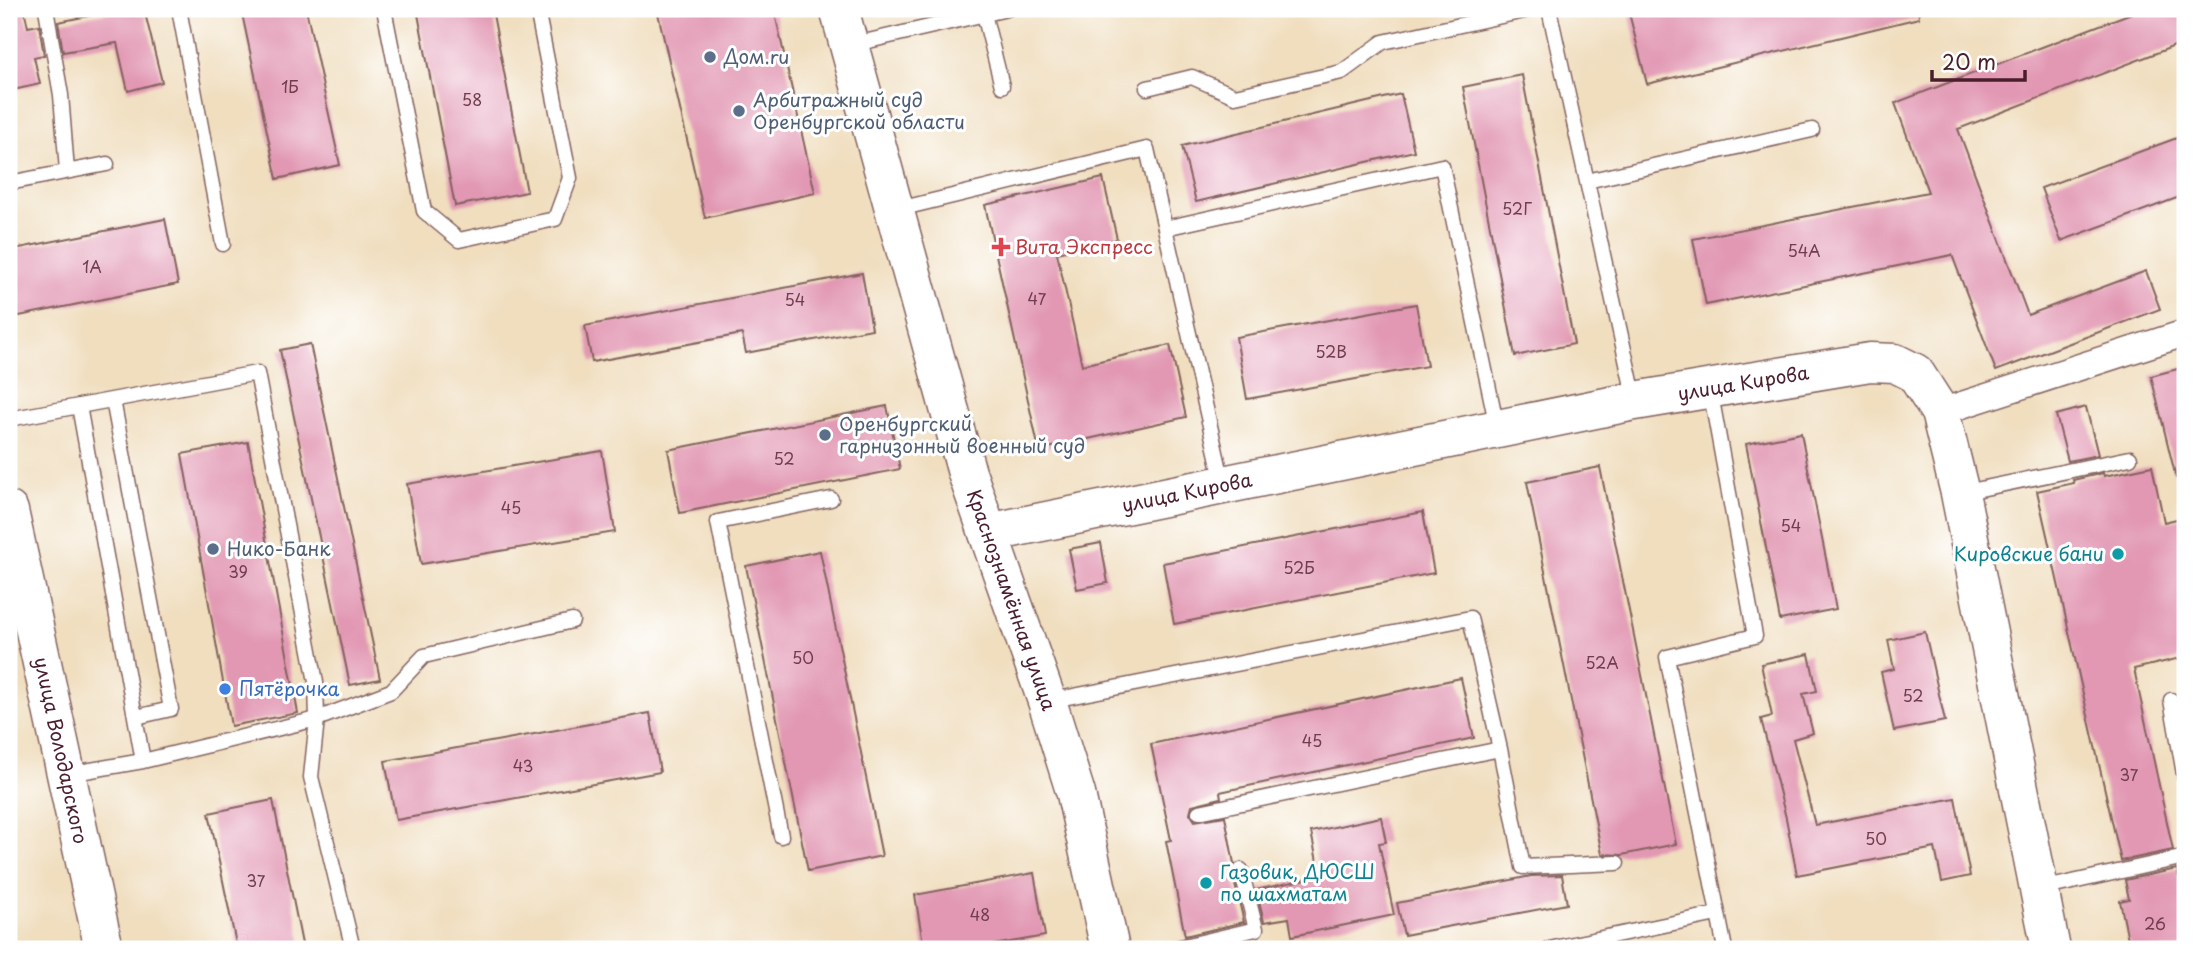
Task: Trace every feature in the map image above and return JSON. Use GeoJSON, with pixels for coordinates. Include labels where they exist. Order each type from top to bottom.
{"type":"FeatureCollection","features":[{"type":"Feature","properties":{"kind":"main road","name":"Краснознамённая улица"},"geometry":{"type":"LineString","coordinates":[[839,9],[967,473],[1047,701],[1076,794],[1110,949]]}},
{"type":"Feature","properties":{"kind":"main road","name":"улица Кирова"},"geometry":{"type":"LineString","coordinates":[[988,533],[1635,401],[1870,362],[1895,363],[1915,373],[1940,412],[1960,493],[2051,949]]}},
{"type":"Feature","properties":{"kind":"main road","name":"улица Володарского"},"geometry":{"type":"LineString","coordinates":[[9,511],[104,949]]}},
{"type":"Feature","properties":{"kind":"street"},"geometry":{"type":"LineString","coordinates":[[1940,412],[2185,333]]}},
{"type":"Feature","properties":{"kind":"lane"},"geometry":{"type":"LineString","coordinates":[[46,9],[61,95],[67,171]]}},
{"type":"Feature","properties":{"kind":"lane"},"geometry":{"type":"LineString","coordinates":[[179,9],[223,244]]}},
{"type":"Feature","properties":{"kind":"lane"},"geometry":{"type":"LineString","coordinates":[[384,9],[424,211],[458,240],[555,219],[569,178],[537,9]]}},
{"type":"Feature","properties":{"kind":"lane"},"geometry":{"type":"LineString","coordinates":[[849,46],[1007,9]]}},
{"type":"Feature","properties":{"kind":"lane"},"geometry":{"type":"LineString","coordinates":[[1147,88],[1192,77],[1236,96],[1342,72],[1382,42],[1533,9]]}},
{"type":"Feature","properties":{"kind":"lane"},"geometry":{"type":"LineString","coordinates":[[1549,9],[1635,401]]}},
{"type":"Feature","properties":{"kind":"lane"},"geometry":{"type":"LineString","coordinates":[[985,14],[1002,86]]}},
{"type":"Feature","properties":{"kind":"lane"},"geometry":{"type":"LineString","coordinates":[[1587,181],[1812,130]]}},
{"type":"Feature","properties":{"kind":"lane"},"geometry":{"type":"LineString","coordinates":[[894,211],[1147,149],[1223,484]]}},
{"type":"Feature","properties":{"kind":"lane"},"geometry":{"type":"LineString","coordinates":[[9,183],[107,164]]}},
{"type":"Feature","properties":{"kind":"lane"},"geometry":{"type":"LineString","coordinates":[[1165,228],[1442,166],[1497,429]]}},
{"type":"Feature","properties":{"kind":"lane"},"geometry":{"type":"LineString","coordinates":[[9,419],[257,373],[316,681],[317,719],[312,777],[353,949]]}},
{"type":"Feature","properties":{"kind":"lane"},"geometry":{"type":"LineString","coordinates":[[1710,387],[1755,636],[1667,657],[1725,949]]}},
{"type":"Feature","properties":{"kind":"lane"},"geometry":{"type":"LineString","coordinates":[[113,400],[171,709],[136,718]]}},
{"type":"Feature","properties":{"kind":"lane"},"geometry":{"type":"LineString","coordinates":[[79,406],[144,761]]}},
{"type":"Feature","properties":{"kind":"lane"},"geometry":{"type":"LineString","coordinates":[[1960,493],[2130,458]]}},
{"type":"Feature","properties":{"kind":"lane"},"geometry":{"type":"LineString","coordinates":[[781,836],[718,522],[831,499]]}},
{"type":"Feature","properties":{"kind":"lane"},"geometry":{"type":"LineString","coordinates":[[1047,701],[1470,618],[1523,867],[1617,863]]}},
{"type":"Feature","properties":{"kind":"lane"},"geometry":{"type":"LineString","coordinates":[[66,775],[144,761],[317,719],[391,691],[424,656],[572,621]]}},
{"type":"Feature","properties":{"kind":"lane"},"geometry":{"type":"LineString","coordinates":[[2171,699],[2185,780]]}},
{"type":"Feature","properties":{"kind":"lane"},"geometry":{"type":"LineString","coordinates":[[1199,812],[1500,749]]}},
{"type":"Feature","properties":{"kind":"lane"},"geometry":{"type":"LineString","coordinates":[[2039,889],[2185,857]]}},
{"type":"Feature","properties":{"kind":"lane"},"geometry":{"type":"LineString","coordinates":[[1172,949],[1256,929],[1241,870]]}},
{"type":"Feature","properties":{"kind":"lane"},"geometry":{"type":"LineString","coordinates":[[1549,949],[1717,914]]}},
{"type":"Feature","properties":{"kind":"building"},"geometry":{"type":"Polygon","coordinates":[[[9,9],[24,9],[28,27],[39,25],[44,55],[34,57],[40,84],[9,91],[9,9]]]}},
{"type":"Feature","properties":{"kind":"building"},"geometry":{"type":"Polygon","coordinates":[[[109,9],[144,9],[162,82],[128,91],[117,43],[63,52],[58,22],[109,12],[109,9]]]}},
{"type":"Feature","properties":{"kind":"building"},"geometry":{"type":"Polygon","coordinates":[[[241,9],[306,9],[340,165],[277,179],[241,9]]]}},
{"type":"Feature","properties":{"kind":"building"},"geometry":{"type":"Polygon","coordinates":[[[417,9],[492,9],[527,192],[455,206],[417,9]]]}},
{"type":"Feature","properties":{"kind":"building","name":"Арбитражный суд Оренбургской области"},"geometry":{"type":"Polygon","coordinates":[[[657,9],[774,9],[815,193],[705,218],[657,9]]]}},
{"type":"Feature","properties":{"kind":"building"},"geometry":{"type":"Polygon","coordinates":[[[1628,9],[1918,9],[1919,18],[1647,84],[1628,9]]]}},
{"type":"Feature","properties":{"kind":"building"},"geometry":{"type":"Polygon","coordinates":[[[2142,9],[2185,9],[2185,42],[1958,129],[2028,315],[2146,271],[2160,309],[1996,371],[1952,255],[1706,305],[1693,239],[1928,192],[1895,103],[2142,9]]]}},
{"type":"Feature","properties":{"kind":"building"},"geometry":{"type":"Polygon","coordinates":[[[1522,75],[1574,344],[1515,356],[1463,87],[1522,75]]]}},
{"type":"Feature","properties":{"kind":"building"},"geometry":{"type":"Polygon","coordinates":[[[1401,94],[1414,151],[1196,202],[1182,146],[1401,94]]]}},
{"type":"Feature","properties":{"kind":"building"},"geometry":{"type":"Polygon","coordinates":[[[2185,135],[2185,195],[2061,241],[2041,188],[2185,135]]]}},
{"type":"Feature","properties":{"kind":"building"},"geometry":{"type":"Polygon","coordinates":[[[1103,178],[1117,239],[1057,253],[1082,365],[1170,345],[1186,417],[1039,450],[985,205],[1103,178]]]}},
{"type":"Feature","properties":{"kind":"building"},"geometry":{"type":"Polygon","coordinates":[[[165,219],[178,284],[9,318],[9,250],[165,219]]]}},
{"type":"Feature","properties":{"kind":"building"},"geometry":{"type":"Polygon","coordinates":[[[862,273],[872,329],[746,353],[742,334],[592,362],[585,326],[862,273]]]}},
{"type":"Feature","properties":{"kind":"building"},"geometry":{"type":"Polygon","coordinates":[[[1416,304],[1427,366],[1247,399],[1236,337],[1416,304]]]}},
{"type":"Feature","properties":{"kind":"building"},"geometry":{"type":"Polygon","coordinates":[[[310,344],[380,679],[350,685],[280,350],[310,344]]]}},
{"type":"Feature","properties":{"kind":"building"},"geometry":{"type":"Polygon","coordinates":[[[2185,367],[2185,477],[2176,478],[2151,376],[2185,367]]]}},
{"type":"Feature","properties":{"kind":"building"},"geometry":{"type":"Polygon","coordinates":[[[887,406],[900,469],[680,513],[668,450],[887,406]]]}},
{"type":"Feature","properties":{"kind":"building"},"geometry":{"type":"Polygon","coordinates":[[[2086,407],[2098,455],[2068,461],[2056,415],[2086,407]]]}},
{"type":"Feature","properties":{"kind":"building"},"geometry":{"type":"Polygon","coordinates":[[[1801,433],[1836,609],[1780,620],[1746,444],[1801,433]]]}},
{"type":"Feature","properties":{"kind":"building"},"geometry":{"type":"Polygon","coordinates":[[[248,442],[298,713],[231,726],[182,454],[248,442]]]}},
{"type":"Feature","properties":{"kind":"building"},"geometry":{"type":"Polygon","coordinates":[[[602,451],[615,532],[421,564],[407,484],[602,451]]]}},
{"type":"Feature","properties":{"kind":"building","name":"Кировские бани"},"geometry":{"type":"Polygon","coordinates":[[[2152,466],[2164,522],[2185,517],[2185,657],[2134,669],[2173,850],[2121,861],[2037,491],[2103,473],[2104,476],[2152,466]]]}},
{"type":"Feature","properties":{"kind":"building"},"geometry":{"type":"Polygon","coordinates":[[[1600,467],[1676,844],[1622,855],[1602,854],[1527,482],[1600,467]]]}},
{"type":"Feature","properties":{"kind":"building"},"geometry":{"type":"Polygon","coordinates":[[[1423,512],[1434,573],[1174,624],[1163,563],[1423,512]]]}},
{"type":"Feature","properties":{"kind":"building"},"geometry":{"type":"Polygon","coordinates":[[[1101,543],[1108,583],[1077,589],[1069,549],[1101,543]]]}},
{"type":"Feature","properties":{"kind":"building"},"geometry":{"type":"Polygon","coordinates":[[[820,551],[882,856],[808,871],[746,566],[820,551]]]}},
{"type":"Feature","properties":{"kind":"building"},"geometry":{"type":"Polygon","coordinates":[[[1925,632],[1945,721],[1894,731],[1881,672],[1894,669],[1888,640],[1925,632]]]}},
{"type":"Feature","properties":{"kind":"building"},"geometry":{"type":"Polygon","coordinates":[[[1809,654],[1817,691],[1803,694],[1813,733],[1793,739],[1815,825],[1955,798],[1970,876],[1942,882],[1935,848],[1797,875],[1761,719],[1772,716],[1761,664],[1809,654]]]}},
{"type":"Feature","properties":{"kind":"building"},"geometry":{"type":"Polygon","coordinates":[[[1461,678],[1474,738],[1220,792],[1221,798],[1192,805],[1190,813],[1195,821],[1225,816],[1234,864],[1232,872],[1244,922],[1185,936],[1166,841],[1171,840],[1151,744],[1461,678]]]}},
{"type":"Feature","properties":{"kind":"building"},"geometry":{"type":"Polygon","coordinates":[[[650,713],[660,772],[396,820],[385,761],[650,713]]]}},
{"type":"Feature","properties":{"kind":"building"},"geometry":{"type":"Polygon","coordinates":[[[273,800],[303,949],[237,949],[209,813],[273,800]]]}},
{"type":"Feature","properties":{"kind":"building"},"geometry":{"type":"Polygon","coordinates":[[[1381,817],[1386,842],[1379,843],[1394,915],[1292,936],[1289,918],[1264,922],[1256,890],[1320,876],[1311,832],[1381,817]]]}},
{"type":"Feature","properties":{"kind":"building"},"geometry":{"type":"Polygon","coordinates":[[[2177,869],[2181,888],[2185,888],[2185,947],[2130,949],[2120,901],[2129,899],[2125,880],[2177,869]]]}},
{"type":"Feature","properties":{"kind":"building"},"geometry":{"type":"Polygon","coordinates":[[[1034,873],[1045,936],[971,949],[924,949],[915,895],[1034,873]]]}},
{"type":"Feature","properties":{"kind":"building"},"geometry":{"type":"Polygon","coordinates":[[[1562,875],[1567,904],[1404,935],[1397,903],[1531,876],[1562,875]]]}},
{"type":"Feature","properties":{"kind":"place","name":"Дом.ru"},"geometry":{"type":"Point","coordinates":[710,57]}},
{"type":"Feature","properties":{"kind":"place","name":"Арбитражный суд Оренбургской области"},"geometry":{"type":"Point","coordinates":[739,111]}},
{"type":"Feature","properties":{"kind":"place","name":"Вита Экспресс"},"geometry":{"type":"Point","coordinates":[1001,247]}},
{"type":"Feature","properties":{"kind":"place","name":"Оренбургский гарнизонный военный суд"},"geometry":{"type":"Point","coordinates":[825,435]}},
{"type":"Feature","properties":{"kind":"place","name":"Нико-Банк"},"geometry":{"type":"Point","coordinates":[213,549]}},
{"type":"Feature","properties":{"kind":"place","name":"Кировские бани"},"geometry":{"type":"Point","coordinates":[2118,554]}},
{"type":"Feature","properties":{"kind":"place","name":"Пятёрочка"},"geometry":{"type":"Point","coordinates":[225,689]}},
{"type":"Feature","properties":{"kind":"place","name":"Газовик, ДЮСШ по шахматам"},"geometry":{"type":"Point","coordinates":[1206,883]}}]}
